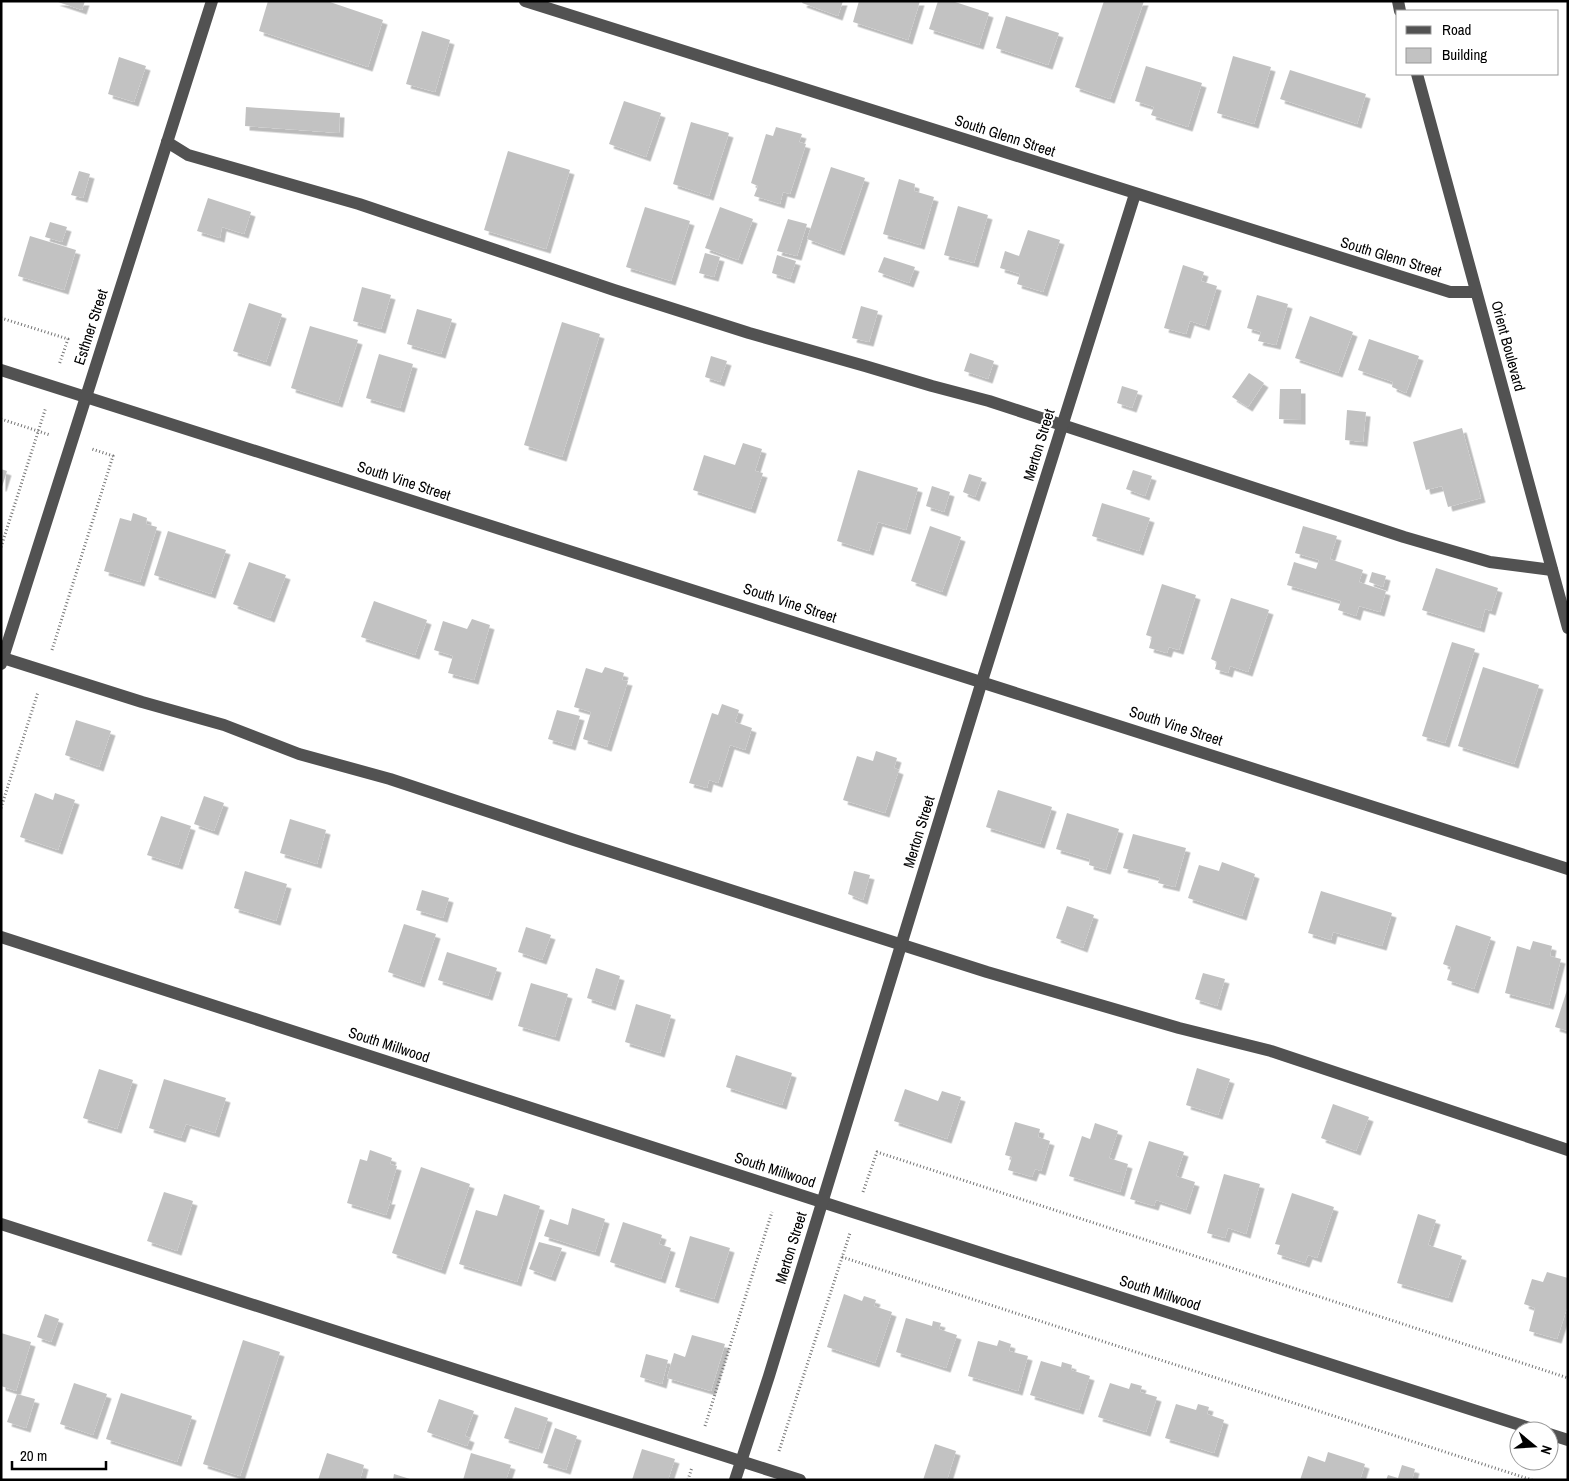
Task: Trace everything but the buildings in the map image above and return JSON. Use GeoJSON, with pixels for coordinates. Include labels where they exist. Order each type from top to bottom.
{"type":"FeatureCollection","features":[{"type":"Feature","properties":{"kind":"street","name":"Esthner Street"},"geometry":{"type":"LineString","coordinates":[[2,661],[212,1]]}},
{"type":"Feature","properties":{"kind":"street","name":"South Glenn Street"},"geometry":{"type":"LineString","coordinates":[[525,1],[1450,292],[1476,292]]}},
{"type":"Feature","properties":{"kind":"street","name":"Orient Boulevard"},"geometry":{"type":"LineString","coordinates":[[1417,75],[1568,628]]}},
{"type":"Feature","properties":{"kind":"street"},"geometry":{"type":"LineString","coordinates":[[167,142],[188,154],[359,204],[623,293],[750,333],[989,401],[1404,537],[1490,562],[1552,570]]}},
{"type":"Feature","properties":{"kind":"street","name":"Merton Street"},"geometry":{"type":"LineString","coordinates":[[735,1480],[769,1376],[982,682],[1135,194]]}},
{"type":"Feature","properties":{"kind":"street","name":"South Vine Street"},"geometry":{"type":"LineString","coordinates":[[1,370],[1568,869]]}},
{"type":"Feature","properties":{"kind":"street"},"geometry":{"type":"LineString","coordinates":[[2,661],[45,671],[142,702],[224,725],[299,754],[390,779],[574,840],[997,975],[1170,1025],[1271,1051],[1568,1150]]}},
{"type":"Feature","properties":{"kind":"street","name":"South Millwood"},"geometry":{"type":"LineString","coordinates":[[1,937],[1509,1421]]}},
{"type":"Feature","properties":{"kind":"street"},"geometry":{"type":"LineString","coordinates":[[1,1224],[800,1480]]}},
{"type":"Feature","properties":{"kind":"path"},"geometry":{"type":"LineString","coordinates":[[1,318],[68,339],[1,547]]}},
{"type":"Feature","properties":{"kind":"path"},"geometry":{"type":"LineString","coordinates":[[1,419],[113,456],[1,808]]}},
{"type":"Feature","properties":{"kind":"path"},"geometry":{"type":"LineString","coordinates":[[772,1471],[877,1152],[1568,1378]]}},
{"type":"Feature","properties":{"kind":"path"},"geometry":{"type":"LineString","coordinates":[[688,1480],[772,1212]]}},
{"type":"Feature","properties":{"kind":"path"},"geometry":{"type":"LineString","coordinates":[[842,1257],[1532,1480]]}}]}
